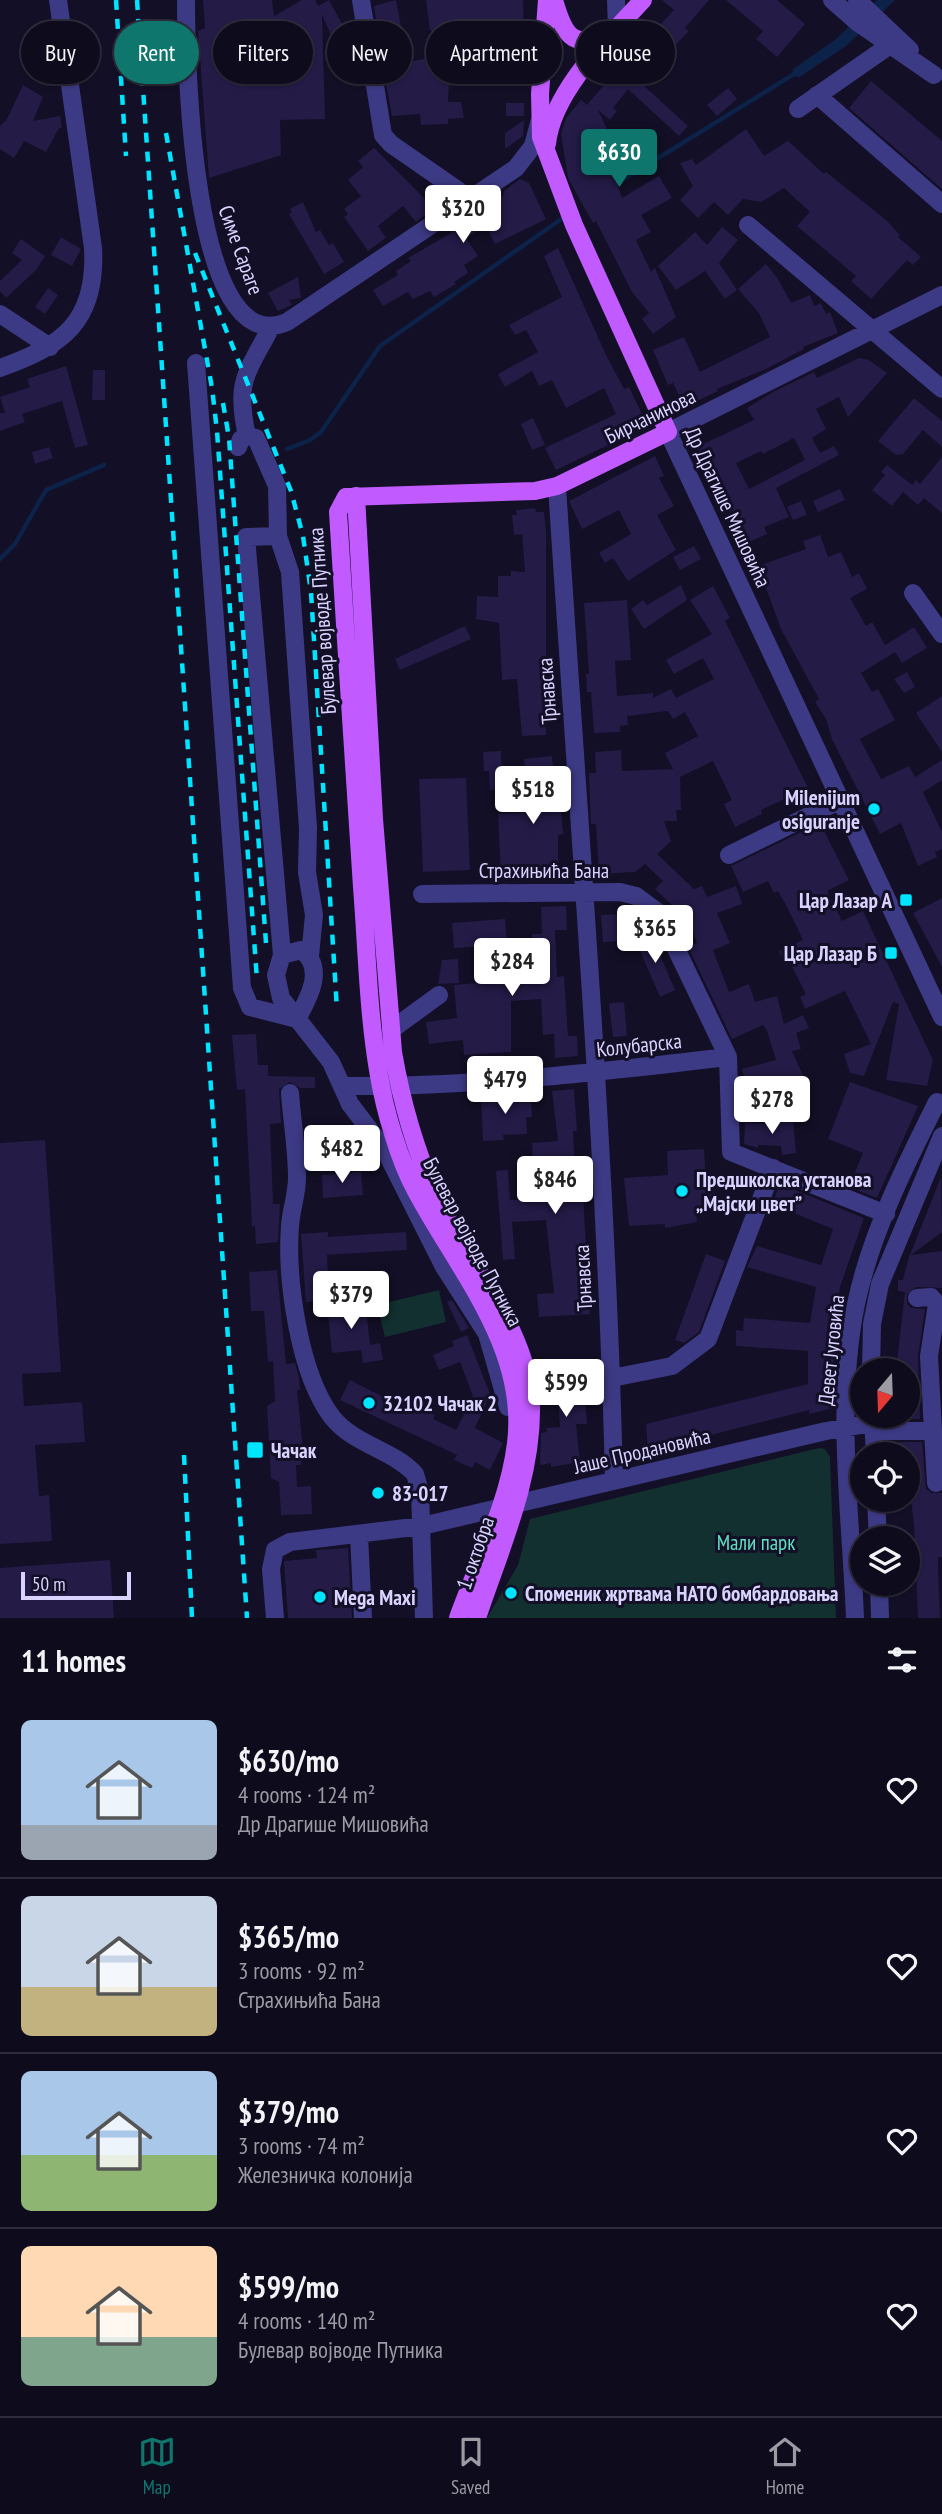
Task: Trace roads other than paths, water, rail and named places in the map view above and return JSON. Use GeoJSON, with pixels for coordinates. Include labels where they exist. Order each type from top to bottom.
{"type":"FeatureCollection","features":[{"type":"Feature","properties":{"kind":"main road","name":"Др Драгише Мишовића"},"geometry":{"type":"LineString","coordinates":[[547,0],[539,123],[569,213],[668,432]]}},
{"type":"Feature","properties":{"kind":"main road"},"geometry":{"type":"LineString","coordinates":[[554,0],[564,30],[576,40]]}},
{"type":"Feature","properties":{"kind":"main road"},"geometry":{"type":"LineString","coordinates":[[624,21],[643,0]]}},
{"type":"Feature","properties":{"kind":"main road"},"geometry":{"type":"LineString","coordinates":[[549,157],[551,124],[563,96],[576,80]]}},
{"type":"Feature","properties":{"kind":"main road","name":"Бирчанинова"},"geometry":{"type":"LineString","coordinates":[[356,496],[535,491],[557,486],[668,432]]}},
{"type":"Feature","properties":{"kind":"main road","name":"Булевар војводе Путника"},"geometry":{"type":"LineString","coordinates":[[356,496],[374,819],[391,1030],[399,1086],[434,1193],[524,1359],[531,1404],[526,1466],[502,1506],[517,1442],[518,1414],[513,1374],[481,1302],[414,1187],[380,1086],[374,1051],[338,512],[346,498],[356,496]]}},
{"type":"Feature","properties":{"kind":"main road","name":"1. октобра"},"geometry":{"type":"LineString","coordinates":[[458,1618],[502,1506]]}},
{"type":"Feature","properties":{"kind":"main road","name":"1. октобра"},"geometry":{"type":"LineString","coordinates":[[477,1618],[502,1506]]}},
{"type":"Feature","properties":{"kind":"street"},"geometry":{"type":"LineString","coordinates":[[0,368],[50,347],[69,333],[85,311],[94,262],[58,0]]}},
{"type":"Feature","properties":{"kind":"street","name":"Симе Сараге"},"geometry":{"type":"LineString","coordinates":[[186,0],[186,53],[194,151],[200,201],[209,242],[238,310],[255,324],[271,327]]}},
{"type":"Feature","properties":{"kind":"street"},"geometry":{"type":"LineString","coordinates":[[361,0],[383,135],[391,144],[469,198]]}},
{"type":"Feature","properties":{"kind":"street"},"geometry":{"type":"LineString","coordinates":[[616,0],[617,21]]}},
{"type":"Feature","properties":{"kind":"street"},"geometry":{"type":"LineString","coordinates":[[832,0],[938,79]]}},
{"type":"Feature","properties":{"kind":"street"},"geometry":{"type":"LineString","coordinates":[[857,0],[894,33],[938,79]]}},
{"type":"Feature","properties":{"kind":"street"},"geometry":{"type":"LineString","coordinates":[[798,109],[890,45]]}},
{"type":"Feature","properties":{"kind":"street"},"geometry":{"type":"LineString","coordinates":[[817,95],[942,204]]}},
{"type":"Feature","properties":{"kind":"street"},"geometry":{"type":"LineString","coordinates":[[516,168],[533,146],[539,123]]}},
{"type":"Feature","properties":{"kind":"street"},"geometry":{"type":"LineString","coordinates":[[297,1019],[314,979],[314,966],[310,956],[314,915],[307,872],[308,828],[290,572],[278,536],[277,486],[257,438],[243,441],[239,401],[242,384],[271,327],[287,322],[516,168],[549,157]]}},
{"type":"Feature","properties":{"kind":"street"},"geometry":{"type":"LineString","coordinates":[[748,225],[942,389]]}},
{"type":"Feature","properties":{"kind":"street","name":"Бирчанинова"},"geometry":{"type":"LineString","coordinates":[[668,432],[942,295]]}},
{"type":"Feature","properties":{"kind":"street"},"geometry":{"type":"LineString","coordinates":[[0,314],[50,347]]}},
{"type":"Feature","properties":{"kind":"street"},"geometry":{"type":"LineString","coordinates":[[196,363],[242,988],[250,1007],[297,1019]]}},
{"type":"Feature","properties":{"kind":"street","name":"Др Драгише Мишовића"},"geometry":{"type":"LineString","coordinates":[[668,432],[942,1017]]}},
{"type":"Feature","properties":{"kind":"street","name":"Трнавска"},"geometry":{"type":"LineString","coordinates":[[557,486],[612,1378],[614,1480]]}},
{"type":"Feature","properties":{"kind":"street"},"geometry":{"type":"LineString","coordinates":[[278,536],[246,537],[282,955],[277,965],[277,987],[297,1019],[331,1062],[345,1086],[350,1104],[385,1150],[444,1267],[487,1334],[498,1365],[511,1426],[502,1506]]}},
{"type":"Feature","properties":{"kind":"street"},"geometry":{"type":"LineString","coordinates":[[913,593],[942,634]]}},
{"type":"Feature","properties":{"kind":"street"},"geometry":{"type":"LineString","coordinates":[[729,855],[841,800]]}},
{"type":"Feature","properties":{"kind":"street"},"geometry":{"type":"LineString","coordinates":[[275,871],[307,872]]}},
{"type":"Feature","properties":{"kind":"street","name":"Страхињића Бана"},"geometry":{"type":"LineString","coordinates":[[422,894],[583,891],[620,892],[636,896],[659,913],[728,1057],[731,1152],[886,1214]]}},
{"type":"Feature","properties":{"kind":"street"},"geometry":{"type":"LineString","coordinates":[[282,955],[302,950],[310,956]]}},
{"type":"Feature","properties":{"kind":"street"},"geometry":{"type":"LineString","coordinates":[[391,1030],[439,995]]}},
{"type":"Feature","properties":{"kind":"street","name":"Колубарска"},"geometry":{"type":"LineString","coordinates":[[345,1086],[399,1086],[594,1073],[728,1057]]}},
{"type":"Feature","properties":{"kind":"street"},"geometry":{"type":"LineString","coordinates":[[290,1093],[297,1179],[290,1227],[293,1283],[309,1371],[324,1405],[342,1428],[415,1474],[420,1491],[424,1618]]}},
{"type":"Feature","properties":{"kind":"street","name":"Девет Југовића"},"geometry":{"type":"LineString","coordinates":[[855,1618],[847,1426],[854,1315],[864,1274],[886,1214],[918,1137],[940,1101]]}},
{"type":"Feature","properties":{"kind":"street","name":"Девет Југовића"},"geometry":{"type":"LineString","coordinates":[[871,1358],[872,1324],[880,1284],[942,1136]]}},
{"type":"Feature","properties":{"kind":"street"},"geometry":{"type":"LineString","coordinates":[[612,1378],[672,1366],[708,1339],[773,1168]]}},
{"type":"Feature","properties":{"kind":"street"},"geometry":{"type":"LineString","coordinates":[[918,1298],[931,1297],[937,1304],[929,1356],[936,1483]]}},
{"type":"Feature","properties":{"kind":"street","name":"Јаше Продановића"},"geometry":{"type":"LineString","coordinates":[[275,1618],[272,1562],[275,1550],[291,1550],[359,1535],[422,1526],[850,1426]]}},
{"type":"Feature","properties":{"kind":"street","name":"Јаше Продановића"},"geometry":{"type":"LineString","coordinates":[[910,1428],[933,1431]]}},
{"type":"Feature","properties":{"kind":"street"},"geometry":{"type":"LineString","coordinates":[[359,1535],[363,1618]]}},
{"type":"Feature","properties":{"kind":"street"},"geometry":{"type":"LineString","coordinates":[[879,1596],[880,1618]]}},
{"type":"Feature","properties":{"kind":"water"},"geometry":{"type":"Polygon","coordinates":[[[877,0],[895,0],[846,46],[798,78],[792,70],[836,39],[877,0]]]}},
{"type":"Feature","properties":{"kind":"waterway"},"geometry":{"type":"LineString","coordinates":[[613,186],[799,71]]}},
{"type":"Feature","properties":{"kind":"waterway"},"geometry":{"type":"LineString","coordinates":[[287,449],[310,440],[321,432],[380,346],[567,215]]}},
{"type":"Feature","properties":{"kind":"waterway"},"geometry":{"type":"LineString","coordinates":[[0,559],[15,544],[46,490],[104,465]]}},
{"type":"Feature","properties":{"kind":"railway"},"geometry":{"type":"LineString","coordinates":[[116,0],[126,156]]}},
{"type":"Feature","properties":{"kind":"railway"},"geometry":{"type":"LineString","coordinates":[[137,0],[247,1618]]}},
{"type":"Feature","properties":{"kind":"railway"},"geometry":{"type":"LineString","coordinates":[[166,133],[212,388],[217,431],[257,980]]}},
{"type":"Feature","properties":{"kind":"railway"},"geometry":{"type":"LineString","coordinates":[[195,253],[291,491],[303,536],[311,592],[337,1010]]}},
{"type":"Feature","properties":{"kind":"railway"},"geometry":{"type":"LineString","coordinates":[[223,403],[229,438],[266,943]]}},
{"type":"Feature","properties":{"kind":"railway"},"geometry":{"type":"LineString","coordinates":[[184,1455],[192,1618]]}},
{"type":"Feature","properties":{"kind":"place","name":"Milenijum osiguranje"},"geometry":{"type":"Point","coordinates":[874,809]}},
{"type":"Feature","properties":{"kind":"place","name":"Цар Лазар А"},"geometry":{"type":"Point","coordinates":[906,900]}},
{"type":"Feature","properties":{"kind":"place","name":"Цар Лазар Б"},"geometry":{"type":"Point","coordinates":[891,953]}},
{"type":"Feature","properties":{"kind":"place","name":"Предшколска установа „Мајски цвет”"},"geometry":{"type":"Point","coordinates":[682,1191]}},
{"type":"Feature","properties":{"kind":"place","name":"32102 Чачак 2"},"geometry":{"type":"Point","coordinates":[369,1403]}},
{"type":"Feature","properties":{"kind":"place","name":"Чачак"},"geometry":{"type":"Point","coordinates":[255,1450]}},
{"type":"Feature","properties":{"kind":"place","name":"83-017"},"geometry":{"type":"Point","coordinates":[378,1493]}},
{"type":"Feature","properties":{"kind":"place","name":"Споменик жртвама НАТО бомбардовања"},"geometry":{"type":"Point","coordinates":[511,1593]}},
{"type":"Feature","properties":{"kind":"place","name":"Mega Maxi"},"geometry":{"type":"Point","coordinates":[320,1597]}},
{"type":"Feature","properties":{"kind":"park label","name":"Мали парк"},"geometry":{"type":"Point","coordinates":[756,1542]}}]}
